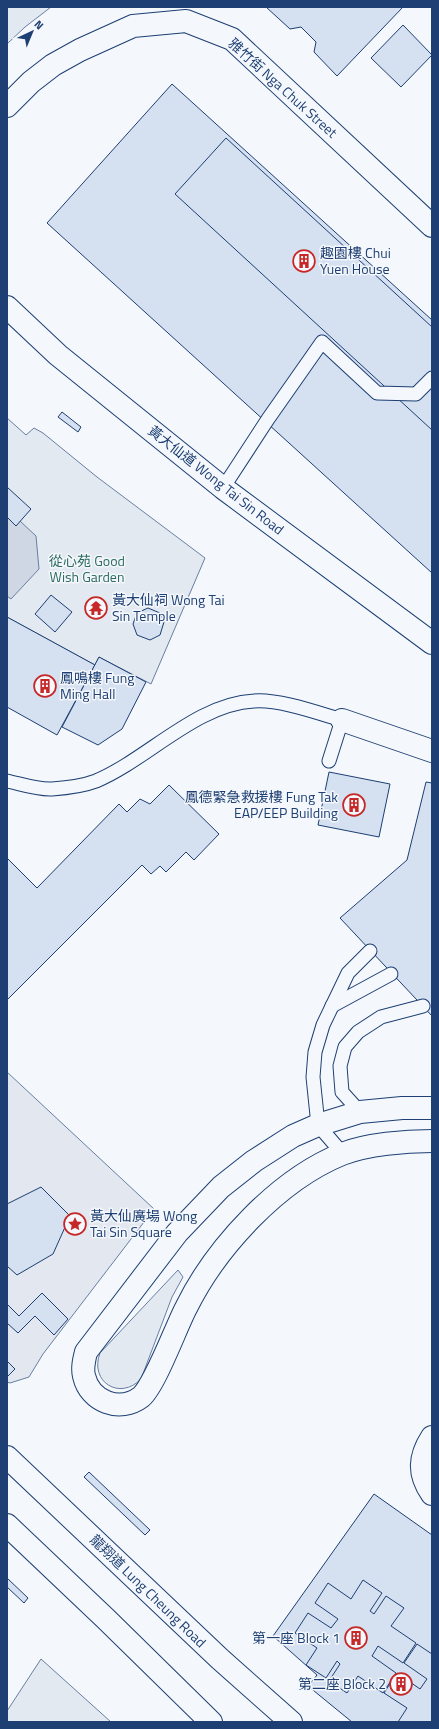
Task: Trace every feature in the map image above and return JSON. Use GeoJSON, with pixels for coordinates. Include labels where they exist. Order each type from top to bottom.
{"type":"FeatureCollection","features":[{"type":"Feature","properties":{"kind":"main road","name":"雅竹街 Nga Chuk Street"},"geometry":{"type":"LineString","coordinates":[[7,106],[31,82],[53,65],[80,50],[133,26],[186,21],[232,39],[432,226]]}},
{"type":"Feature","properties":{"kind":"main road","name":"黃大仙道 Wong Tai Sin Road"},"geometry":{"type":"LineString","coordinates":[[7,307],[58,356],[223,488],[432,643]]}},
{"type":"Feature","properties":{"kind":"main road"},"geometry":{"type":"LineString","coordinates":[[342,720],[432,751]]}},
{"type":"Feature","properties":{"kind":"main road"},"geometry":{"type":"LineString","coordinates":[[432,1108],[402,1108],[360,1112],[318,1125],[293,1136],[254,1161],[221,1188],[177,1233],[86,1352],[83,1374],[91,1392],[100,1399],[117,1405],[135,1401],[148,1390],[186,1307],[218,1254],[250,1219],[287,1186],[343,1154],[379,1145],[432,1141]]}},
{"type":"Feature","properties":{"kind":"main road"},"geometry":{"type":"LineString","coordinates":[[432,1437],[422,1456],[422,1469],[426,1484],[432,1494]]}},
{"type":"Feature","properties":{"kind":"main road","name":"龍翔道 Lung Cheung Road"},"geometry":{"type":"LineString","coordinates":[[7,1457],[220,1659],[291,1722]]}},
{"type":"Feature","properties":{"kind":"main road"},"geometry":{"type":"LineString","coordinates":[[7,1525],[211,1722]]}},
{"type":"Feature","properties":{"kind":"lane"},"geometry":{"type":"LineString","coordinates":[[223,488],[268,419],[322,342],[377,394],[416,394],[432,378]]}},
{"type":"Feature","properties":{"kind":"lane"},"geometry":{"type":"LineString","coordinates":[[7,781],[50,789],[95,781],[136,759],[208,713],[239,703],[255,700],[275,703],[342,720],[329,761]]}},
{"type":"Feature","properties":{"kind":"lane"},"geometry":{"type":"LineString","coordinates":[[343,1154],[318,1125],[313,1077],[315,1052],[322,1025],[348,973],[370,951]]}},
{"type":"Feature","properties":{"kind":"lane"},"geometry":{"type":"LineString","coordinates":[[332,1006],[391,974]]}},
{"type":"Feature","properties":{"kind":"lane"},"geometry":{"type":"LineString","coordinates":[[360,1112],[342,1092],[340,1066],[345,1047],[358,1032],[382,1017],[423,1006]]}},
{"type":"Feature","properties":{"kind":"green space"},"geometry":{"type":"Polygon","coordinates":[[[7,7],[51,7],[25,27],[7,44],[7,7]]]}},
{"type":"Feature","properties":{"kind":"green space","name":"從心苑 Good Wish Garden"},"geometry":{"type":"Polygon","coordinates":[[[7,418],[26,435],[34,428],[43,433],[97,477],[205,558],[151,684],[99,657],[95,665],[7,617],[7,418]]]}},
{"type":"Feature","properties":{"kind":"green space"},"geometry":{"type":"Polygon","coordinates":[[[178,1270],[183,1277],[172,1297],[141,1379],[133,1385],[124,1388],[116,1388],[108,1385],[103,1380],[99,1372],[98,1363],[100,1353],[178,1270]]]}},
{"type":"Feature","properties":{"kind":"green space"},"geometry":{"type":"Polygon","coordinates":[[[41,1659],[111,1722],[7,1722],[7,1711],[41,1659]]]}},
{"type":"Feature","properties":{"kind":"shaded area"},"geometry":{"type":"Polygon","coordinates":[[[7,517],[16,525],[20,521],[36,536],[39,569],[11,599],[7,596],[7,517]]]}},
{"type":"Feature","properties":{"kind":"shaded area","name":"黃大仙廣場 Wong Tai Sin Square"},"geometry":{"type":"Polygon","coordinates":[[[7,1072],[154,1209],[43,1354],[29,1377],[10,1383],[7,1382],[7,1377],[15,1369],[7,1361],[7,1072]]]}},
{"type":"Feature","properties":{"kind":"building"},"geometry":{"type":"Polygon","coordinates":[[[266,7],[403,7],[337,76],[314,52],[316,42],[301,27],[290,29],[266,7]]]}},
{"type":"Feature","properties":{"kind":"building"},"geometry":{"type":"Polygon","coordinates":[[[403,25],[432,55],[401,87],[371,58],[403,25]]]}},
{"type":"Feature","properties":{"kind":"building"},"geometry":{"type":"Polygon","coordinates":[[[172,84],[432,320],[432,573],[47,223],[172,84]]]}},
{"type":"Feature","properties":{"kind":"building","name":"趣園樓 Chui Yuen House"},"geometry":{"type":"Polygon","coordinates":[[[226,138],[432,327],[432,430],[175,194],[226,138]]]}},
{"type":"Feature","properties":{"kind":"building"},"geometry":{"type":"Polygon","coordinates":[[[62,412],[81,427],[78,432],[58,417],[62,412]]]}},
{"type":"Feature","properties":{"kind":"building"},"geometry":{"type":"Polygon","coordinates":[[[7,487],[31,509],[16,526],[7,517],[7,487]]]}},
{"type":"Feature","properties":{"kind":"building"},"geometry":{"type":"Polygon","coordinates":[[[51,595],[72,612],[55,632],[35,614],[51,595]]]}},
{"type":"Feature","properties":{"kind":"building"},"geometry":{"type":"Polygon","coordinates":[[[148,608],[160,613],[164,622],[160,635],[150,640],[137,635],[133,624],[137,613],[148,608]]]}},
{"type":"Feature","properties":{"kind":"building","name":"鳳鳴樓 Fung Ming Hall"},"geometry":{"type":"Polygon","coordinates":[[[7,617],[95,665],[57,735],[7,707],[7,617]]]}},
{"type":"Feature","properties":{"kind":"building"},"geometry":{"type":"Polygon","coordinates":[[[99,657],[146,682],[122,729],[98,745],[62,727],[99,657]]]}},
{"type":"Feature","properties":{"kind":"building","name":"鳳德緊急救援樓 Fung Tak EAP/EEP Building"},"geometry":{"type":"Polygon","coordinates":[[[329,772],[390,784],[379,837],[318,825],[329,772]]]}},
{"type":"Feature","properties":{"kind":"building"},"geometry":{"type":"Polygon","coordinates":[[[426,782],[432,783],[432,1016],[340,918],[407,860],[426,782]]]}},
{"type":"Feature","properties":{"kind":"building"},"geometry":{"type":"Polygon","coordinates":[[[169,785],[219,834],[194,860],[186,852],[166,872],[160,866],[151,874],[142,865],[7,1000],[7,858],[37,888],[119,804],[127,812],[140,799],[150,804],[169,785]]]}},
{"type":"Feature","properties":{"kind":"building"},"geometry":{"type":"Polygon","coordinates":[[[41,1187],[70,1216],[53,1254],[17,1275],[7,1266],[7,1204],[41,1187]]]}},
{"type":"Feature","properties":{"kind":"building"},"geometry":{"type":"Polygon","coordinates":[[[42,1293],[68,1319],[54,1335],[35,1316],[18,1333],[7,1323],[7,1304],[19,1316],[42,1293]]]}},
{"type":"Feature","properties":{"kind":"building"},"geometry":{"type":"Polygon","coordinates":[[[7,1361],[15,1369],[7,1377],[7,1361]]]}},
{"type":"Feature","properties":{"kind":"building"},"geometry":{"type":"Polygon","coordinates":[[[89,1472],[150,1530],[145,1535],[84,1477],[89,1472]]]}},
{"type":"Feature","properties":{"kind":"building"},"geometry":{"type":"Polygon","coordinates":[[[374,1494],[432,1535],[432,1722],[352,1722],[308,1686],[317,1675],[273,1636],[374,1494]]]}},
{"type":"Feature","properties":{"kind":"building"},"geometry":{"type":"Polygon","coordinates":[[[7,1578],[28,1598],[24,1603],[7,1587],[7,1578]]]}},
{"type":"Feature","properties":{"kind":"building","name":"第一座 Block 1"},"geometry":{"type":"Polygon","coordinates":[[[363,1580],[382,1593],[370,1611],[374,1614],[386,1596],[404,1608],[391,1626],[416,1643],[403,1663],[378,1646],[372,1656],[396,1673],[383,1693],[358,1676],[347,1693],[329,1681],[340,1664],[337,1661],[326,1678],[306,1665],[317,1648],[295,1633],[308,1613],[331,1628],[338,1619],[315,1603],[328,1583],[351,1599],[363,1580]]]}},
{"type":"Feature","properties":{"kind":"building","name":"第二座 Block 2"},"geometry":{"type":"Polygon","coordinates":[[[417,1644],[432,1654],[432,1722],[398,1722],[407,1708],[384,1693],[397,1673],[420,1689],[427,1679],[404,1663],[417,1644]]]}},
{"type":"Feature","properties":{"kind":"place","name":"趣園樓 Chui Yuen House"},"geometry":{"type":"Point","coordinates":[304,261]}},
{"type":"Feature","properties":{"kind":"place","name":"黃大仙祠 Wong Tai Sin Temple"},"geometry":{"type":"Point","coordinates":[96,608]}},
{"type":"Feature","properties":{"kind":"place","name":"鳳鳴樓 Fung Ming Hall"},"geometry":{"type":"Point","coordinates":[45,686]}},
{"type":"Feature","properties":{"kind":"place","name":"鳳德緊急救援樓 Fung Tak EAP/EEP Building"},"geometry":{"type":"Point","coordinates":[354,805]}},
{"type":"Feature","properties":{"kind":"place","name":"黃大仙廣場 Wong Tai Sin Square"},"geometry":{"type":"Point","coordinates":[75,1224]}},
{"type":"Feature","properties":{"kind":"place","name":"第一座 Block 1"},"geometry":{"type":"Point","coordinates":[356,1638]}},
{"type":"Feature","properties":{"kind":"place","name":"第二座 Block 2"},"geometry":{"type":"Point","coordinates":[401,1684]}}]}
